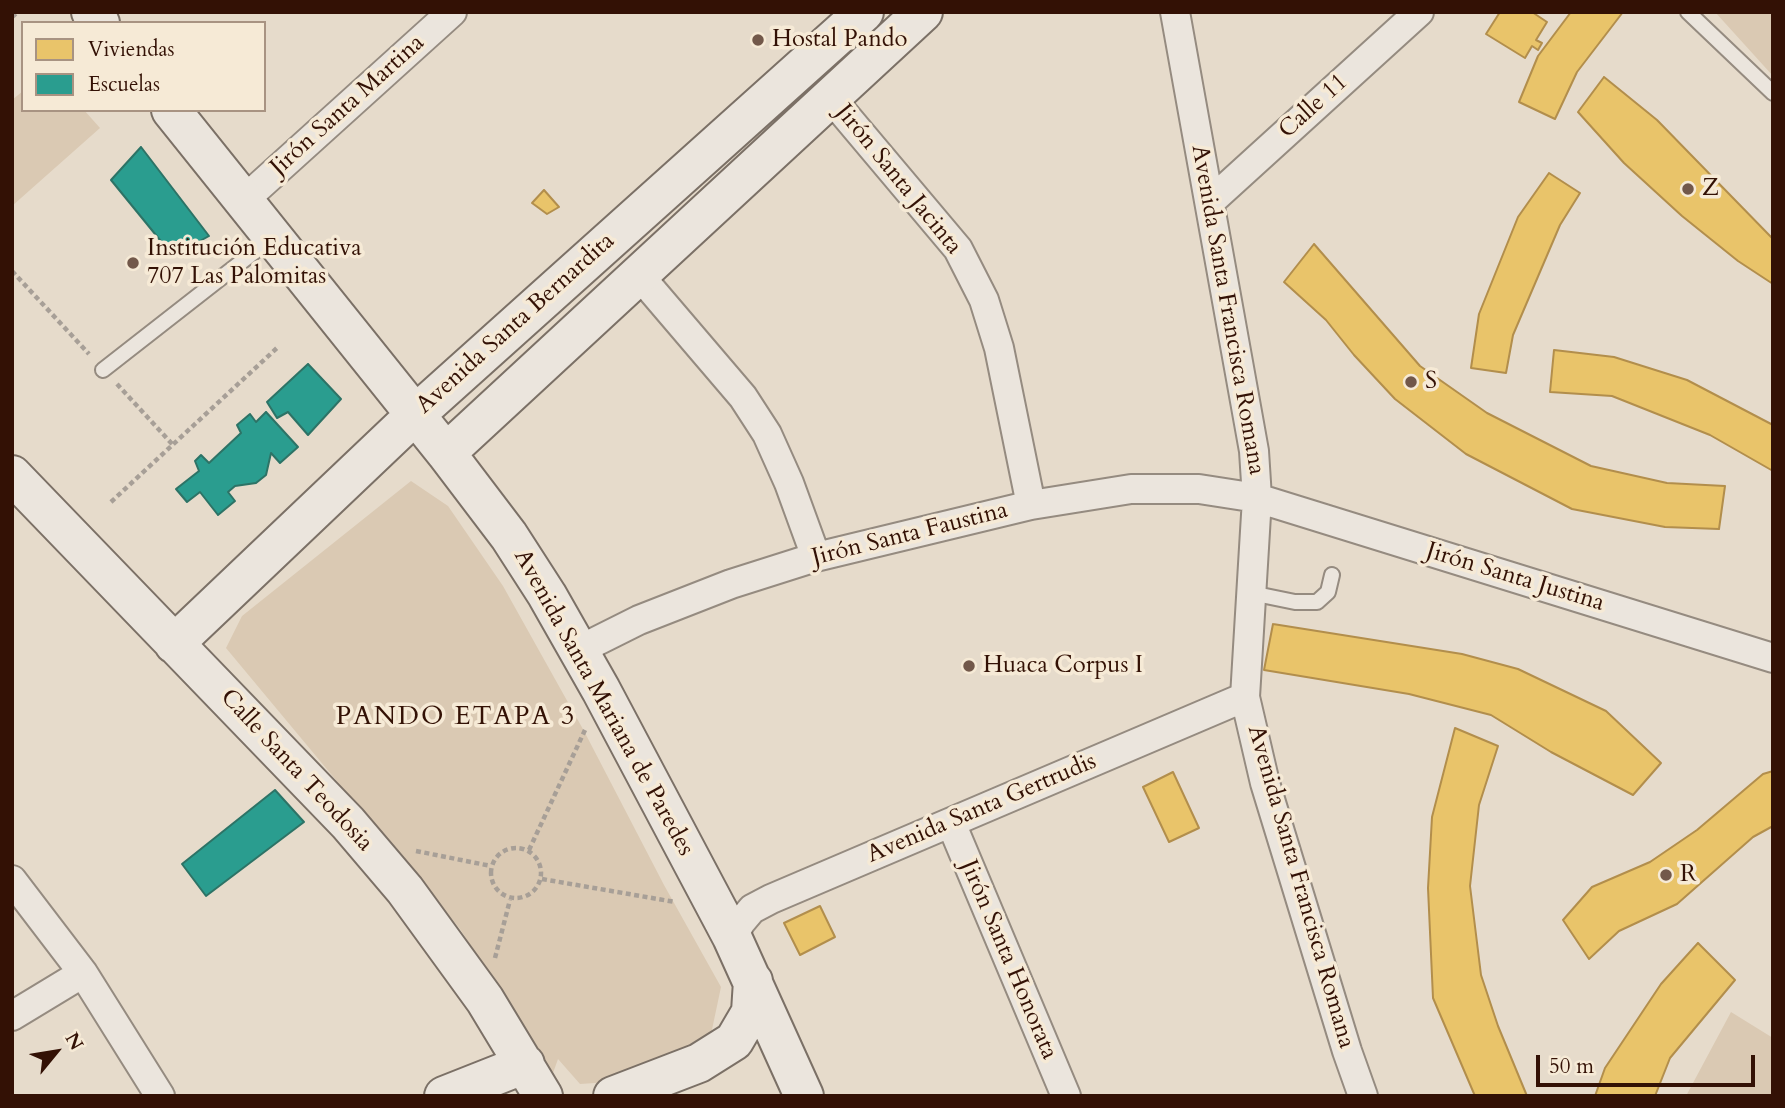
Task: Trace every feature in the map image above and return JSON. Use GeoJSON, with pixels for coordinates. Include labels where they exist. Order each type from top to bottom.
{"type":"FeatureCollection","features":[{"type":"Feature","properties":{"kind":"main road","name":"Avenida Santa Bernardita"},"geometry":{"type":"LineString","coordinates":[[174,643],[416,414],[864,12]]}},
{"type":"Feature","properties":{"kind":"main road","name":"Avenida Santa Bernardita"},"geometry":{"type":"LineString","coordinates":[[446,453],[923,12]]}},
{"type":"Feature","properties":{"kind":"main road","name":"Avenida Santa Mariana de Paredes"},"geometry":{"type":"LineString","coordinates":[[173,112],[416,414],[509,536],[547,595],[601,690],[725,923],[804,1096]]}},
{"type":"Feature","properties":{"kind":"main road","name":"Calle Santa Teodosia"},"geometry":{"type":"LineString","coordinates":[[12,475],[363,841],[405,890],[485,1000],[534,1080]]}},
{"type":"Feature","properties":{"kind":"main road"},"geometry":{"type":"LineString","coordinates":[[613,1096],[699,1063],[734,1041],[751,1012],[753,981]]}},
{"type":"Feature","properties":{"kind":"main road"},"geometry":{"type":"LineString","coordinates":[[444,1096],[534,1080]]}},
{"type":"Feature","properties":{"kind":"street","name":"Avenida Santa Francisca Romana"},"geometry":{"type":"LineString","coordinates":[[1175,12],[1254,451],[1257,498],[1245,697],[1265,783],[1363,1096]]}},
{"type":"Feature","properties":{"kind":"street","name":"Calle 11"},"geometry":{"type":"LineString","coordinates":[[1210,202],[1419,12]]}},
{"type":"Feature","properties":{"kind":"street","name":"Jirón Santa Martina"},"geometry":{"type":"LineString","coordinates":[[244,200],[451,13]]}},
{"type":"Feature","properties":{"kind":"street","name":"Jirón Santa Jacinta"},"geometry":{"type":"LineString","coordinates":[[830,97],[958,249],[984,300],[999,348],[1031,505]]}},
{"type":"Feature","properties":{"kind":"street"},"geometry":{"type":"LineString","coordinates":[[638,274],[743,397],[767,434],[789,483],[816,557]]}},
{"type":"Feature","properties":{"kind":"street","name":"Jirón Santa Faustina"},"geometry":{"type":"LineString","coordinates":[[579,650],[639,620],[731,584],[816,557],[1031,505],[1131,489],[1199,489],[1257,498]]}},
{"type":"Feature","properties":{"kind":"street","name":"Jirón Santa Justina"},"geometry":{"type":"LineString","coordinates":[[1257,498],[1773,658]]}},
{"type":"Feature","properties":{"kind":"street","name":"Avenida Santa Gertrudis"},"geometry":{"type":"LineString","coordinates":[[725,923],[741,922],[752,909],[1245,697]]}},
{"type":"Feature","properties":{"kind":"street","name":"Jirón Santa Honorata"},"geometry":{"type":"LineString","coordinates":[[951,823],[1066,1096]]}},
{"type":"Feature","properties":{"kind":"street"},"geometry":{"type":"LineString","coordinates":[[12,880],[83,973],[160,1096]]}},
{"type":"Feature","properties":{"kind":"street"},"geometry":{"type":"LineString","coordinates":[[12,1016],[83,973]]}},
{"type":"Feature","properties":{"kind":"lane"},"geometry":{"type":"LineString","coordinates":[[1688,12],[1773,93]]}},
{"type":"Feature","properties":{"kind":"lane"},"geometry":{"type":"LineString","coordinates":[[103,370],[273,237]]}},
{"type":"Feature","properties":{"kind":"lane"},"geometry":{"type":"LineString","coordinates":[[1251,593],[1295,602],[1317,602],[1328,592],[1332,575]]}},
{"type":"Feature","properties":{"kind":"path"},"geometry":{"type":"LineString","coordinates":[[12,17],[18,12]]}},
{"type":"Feature","properties":{"kind":"path"},"geometry":{"type":"LineString","coordinates":[[111,502],[278,347]]}},
{"type":"Feature","properties":{"kind":"path"},"geometry":{"type":"LineString","coordinates":[[529,850],[601,690]]}},
{"type":"Feature","properties":{"kind":"path"},"geometry":{"type":"LineString","coordinates":[[363,841],[491,866]]}},
{"type":"Feature","properties":{"kind":"path"},"geometry":{"type":"LineString","coordinates":[[514,847],[529,850],[540,863],[542,879],[530,896],[510,900],[498,892],[490,880],[491,866],[499,853],[514,847]]}},
{"type":"Feature","properties":{"kind":"path"},"geometry":{"type":"LineString","coordinates":[[542,879],[725,923]]}},
{"type":"Feature","properties":{"kind":"path"},"geometry":{"type":"LineString","coordinates":[[485,1000],[510,900]]}},
{"type":"Feature","properties":{"kind":"shaded area"},"geometry":{"type":"Polygon","coordinates":[[[1715,12],[1773,12],[1773,76],[1715,12]]]}},
{"type":"Feature","properties":{"kind":"shaded area"},"geometry":{"type":"Polygon","coordinates":[[[21,93],[21,112],[86,112],[100,128],[12,206],[12,100],[21,93]]]}},
{"type":"Feature","properties":{"kind":"shaded area"},"geometry":{"type":"Polygon","coordinates":[[[411,481],[448,506],[503,586],[721,987],[710,1039],[610,1082],[580,1084],[558,1059],[553,1073],[460,929],[226,648],[242,616],[411,481]]]}},
{"type":"Feature","properties":{"kind":"shaded area"},"geometry":{"type":"Polygon","coordinates":[[[1731,1012],[1773,1038],[1773,1096],[1686,1096],[1731,1012]]]}},
{"type":"Feature","properties":{"kind":"building: Viviendas"},"geometry":{"type":"Polygon","coordinates":[[[1500,12],[1532,12],[1547,22],[1536,40],[1542,43],[1538,50],[1532,46],[1525,58],[1486,34],[1500,12]]]}},
{"type":"Feature","properties":{"kind":"building: Viviendas"},"geometry":{"type":"Polygon","coordinates":[[[1571,12],[1623,12],[1577,72],[1555,119],[1519,102],[1538,56],[1571,12]]]}},
{"type":"Feature","properties":{"kind":"building: Viviendas","name":"Z"},"geometry":{"type":"Polygon","coordinates":[[[1604,77],[1657,120],[1773,239],[1773,284],[1738,261],[1682,216],[1624,163],[1578,112],[1604,77]]]}},
{"type":"Feature","properties":{"kind":"building: Viviendas"},"geometry":{"type":"Polygon","coordinates":[[[1549,173],[1580,193],[1560,225],[1513,335],[1506,373],[1471,368],[1479,314],[1518,217],[1549,173]]]}},
{"type":"Feature","properties":{"kind":"building: Viviendas"},"geometry":{"type":"Polygon","coordinates":[[[544,190],[559,207],[547,214],[532,203],[544,190]]]}},
{"type":"Feature","properties":{"kind":"building: Viviendas","name":"S"},"geometry":{"type":"Polygon","coordinates":[[[1314,244],[1420,366],[1487,413],[1591,466],[1667,483],[1725,486],[1719,529],[1665,527],[1572,509],[1466,454],[1395,399],[1326,320],[1284,282],[1314,244]]]}},
{"type":"Feature","properties":{"kind":"building: Viviendas"},"geometry":{"type":"Polygon","coordinates":[[[1554,350],[1614,357],[1687,380],[1773,425],[1773,471],[1710,435],[1612,396],[1550,392],[1554,350]]]}},
{"type":"Feature","properties":{"kind":"building: Viviendas"},"geometry":{"type":"Polygon","coordinates":[[[1273,624],[1462,654],[1518,669],[1606,711],[1661,763],[1633,795],[1551,752],[1491,715],[1409,694],[1264,670],[1273,624]]]}},
{"type":"Feature","properties":{"kind":"building: Viviendas"},"geometry":{"type":"Polygon","coordinates":[[[1455,728],[1498,746],[1479,805],[1470,886],[1481,975],[1498,1026],[1527,1096],[1475,1096],[1433,998],[1428,888],[1432,817],[1455,728]]]}},
{"type":"Feature","properties":{"kind":"building: Viviendas","name":"R"},"geometry":{"type":"Polygon","coordinates":[[[1773,771],[1773,826],[1753,837],[1677,904],[1619,931],[1589,959],[1563,920],[1592,887],[1650,862],[1697,830],[1763,774],[1773,771]]]}},
{"type":"Feature","properties":{"kind":"building: Viviendas"},"geometry":{"type":"Polygon","coordinates":[[[1173,772],[1199,828],[1169,842],[1143,787],[1173,772]]]}},
{"type":"Feature","properties":{"kind":"building: Viviendas"},"geometry":{"type":"Polygon","coordinates":[[[820,906],[835,937],[800,955],[784,923],[820,906]]]}},
{"type":"Feature","properties":{"kind":"building: Viviendas"},"geometry":{"type":"Polygon","coordinates":[[[1698,943],[1735,980],[1670,1058],[1655,1096],[1595,1096],[1605,1068],[1661,984],[1698,943]]]}},
{"type":"Feature","properties":{"kind":"building: Escuelas"},"geometry":{"type":"Polygon","coordinates":[[[141,147],[209,236],[173,256],[111,180],[141,147]]]}},
{"type":"Feature","properties":{"kind":"building: Escuelas"},"geometry":{"type":"Polygon","coordinates":[[[308,364],[341,399],[308,435],[288,412],[277,418],[267,402],[308,364]]]}},
{"type":"Feature","properties":{"kind":"building: Escuelas"},"geometry":{"type":"Polygon","coordinates":[[[266,412],[298,447],[280,463],[271,453],[266,475],[256,483],[235,486],[228,492],[235,501],[218,515],[200,492],[187,502],[176,489],[199,471],[195,461],[201,455],[209,463],[241,433],[237,425],[250,414],[256,422],[266,412]]]}},
{"type":"Feature","properties":{"kind":"building: Escuelas"},"geometry":{"type":"Polygon","coordinates":[[[275,790],[304,822],[206,896],[182,864],[275,790]]]}},
{"type":"Feature","properties":{"kind":"place","name":"Hostal Pando"},"geometry":{"type":"Point","coordinates":[758,40]}},
{"type":"Feature","properties":{"kind":"place","name":"Z"},"geometry":{"type":"Point","coordinates":[1688,189]}},
{"type":"Feature","properties":{"kind":"place","name":"Institución Educativa 707 Las Palomitas"},"geometry":{"type":"Point","coordinates":[133,263]}},
{"type":"Feature","properties":{"kind":"place","name":"S"},"geometry":{"type":"Point","coordinates":[1411,382]}},
{"type":"Feature","properties":{"kind":"place","name":"Huaca Corpus I"},"geometry":{"type":"Point","coordinates":[969,666]}},
{"type":"Feature","properties":{"kind":"place","name":"R"},"geometry":{"type":"Point","coordinates":[1666,875]}},
{"type":"Feature","properties":{"kind":"district","name":"PANDO ETAPA 3"},"geometry":{"type":"Point","coordinates":[456,718]}}]}
